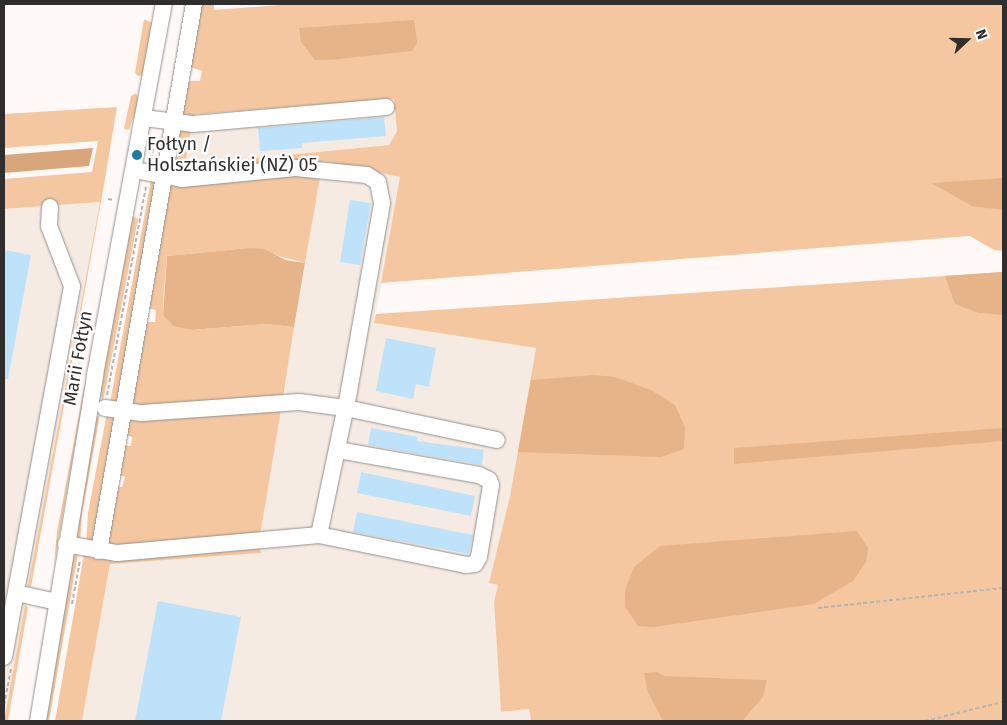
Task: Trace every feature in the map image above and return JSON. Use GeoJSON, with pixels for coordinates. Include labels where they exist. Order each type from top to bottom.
{"type":"FeatureCollection","features":[{"type":"Feature","properties":{"kind":"street","name":"Marii Fołtyn"},"geometry":{"type":"LineString","coordinates":[[38,721],[65,604],[66,544],[158,121],[164,4]]}},
{"type":"Feature","properties":{"kind":"street"},"geometry":{"type":"LineString","coordinates":[[99,551],[122,411],[148,173],[158,121],[194,4]]}},
{"type":"Feature","properties":{"kind":"street"},"geometry":{"type":"LineString","coordinates":[[158,121],[193,124],[386,108]]}},
{"type":"Feature","properties":{"kind":"street"},"geometry":{"type":"LineString","coordinates":[[148,173],[182,179],[295,168],[367,175],[378,182],[382,203],[346,408],[319,535]]}},
{"type":"Feature","properties":{"kind":"street"},"geometry":{"type":"LineString","coordinates":[[4,657],[72,286],[49,226],[50,207]]}},
{"type":"Feature","properties":{"kind":"street"},"geometry":{"type":"LineString","coordinates":[[105,408],[142,413],[299,402],[346,408],[497,440]]}},
{"type":"Feature","properties":{"kind":"street"},"geometry":{"type":"LineString","coordinates":[[66,544],[117,553],[319,535],[466,565],[476,564],[479,557],[491,485],[489,480],[479,475],[337,450]]}},
{"type":"Feature","properties":{"kind":"street"},"geometry":{"type":"LineString","coordinates":[[16,593],[65,604]]}},
{"type":"Feature","properties":{"kind":"path"},"geometry":{"type":"LineString","coordinates":[[105,408],[158,121]]}},
{"type":"Feature","properties":{"kind":"path"},"geometry":{"type":"LineString","coordinates":[[65,604],[82,548]]}},
{"type":"Feature","properties":{"kind":"path"},"geometry":{"type":"LineString","coordinates":[[818,608],[1003,588]]}},
{"type":"Feature","properties":{"kind":"path"},"geometry":{"type":"LineString","coordinates":[[927,721],[1003,702]]}},
{"type":"Feature","properties":{"kind":"shaded area"},"geometry":{"type":"Polygon","coordinates":[[[198,4],[214,4],[214,10],[293,4],[1003,4],[1003,251],[994,250],[970,236],[381,283],[400,177],[323,161],[322,167],[183,173],[172,170],[178,130],[191,130],[185,165],[389,145],[397,131],[394,99],[195,114],[193,120],[181,116],[187,81],[200,81],[202,71],[190,67],[198,4]]]}},
{"type":"Feature","properties":{"kind":"shaded area"},"geometry":{"type":"Polygon","coordinates":[[[144,19],[152,23],[143,75],[138,76],[135,73],[144,19]]]}},
{"type":"Feature","properties":{"kind":"shaded area"},"geometry":{"type":"Polygon","coordinates":[[[414,20],[417,43],[412,51],[329,60],[315,60],[301,42],[299,28],[414,20]]]}},
{"type":"Feature","properties":{"kind":"shaded area"},"geometry":{"type":"Polygon","coordinates":[[[136,93],[139,101],[129,130],[124,129],[131,96],[136,93]]]}},
{"type":"Feature","properties":{"kind":"shaded area"},"geometry":{"type":"Polygon","coordinates":[[[394,99],[397,131],[389,145],[184,165],[194,114],[394,99]]]}},
{"type":"Feature","properties":{"kind":"shaded area"},"geometry":{"type":"Polygon","coordinates":[[[117,107],[103,191],[31,587],[28,586],[100,202],[4,209],[4,179],[92,172],[98,141],[4,148],[4,114],[117,107]]]}},
{"type":"Feature","properties":{"kind":"shaded area"},"geometry":{"type":"Polygon","coordinates":[[[93,148],[89,166],[4,173],[4,155],[93,148]]]}},
{"type":"Feature","properties":{"kind":"shaded area"},"geometry":{"type":"Polygon","coordinates":[[[323,161],[401,177],[374,323],[536,348],[510,496],[490,583],[498,585],[494,602],[501,712],[530,709],[531,721],[82,721],[110,564],[261,552],[259,529],[323,161]]]}},
{"type":"Feature","properties":{"kind":"shaded area"},"geometry":{"type":"Polygon","coordinates":[[[291,172],[320,178],[305,263],[249,248],[167,256],[163,301],[163,315],[192,330],[265,324],[294,327],[283,397],[127,406],[144,322],[155,322],[156,310],[147,308],[171,184],[291,172]]]}},
{"type":"Feature","properties":{"kind":"shaded area"},"geometry":{"type":"Polygon","coordinates":[[[1003,178],[1003,210],[972,206],[931,183],[1003,178]]]}},
{"type":"Feature","properties":{"kind":"shaded area"},"geometry":{"type":"Polygon","coordinates":[[[151,180],[155,184],[118,405],[110,403],[151,180]]]}},
{"type":"Feature","properties":{"kind":"shaded area"},"geometry":{"type":"Polygon","coordinates":[[[100,202],[49,474],[4,721],[4,209],[100,202]]]}},
{"type":"Feature","properties":{"kind":"shaded area"},"geometry":{"type":"Polygon","coordinates":[[[132,215],[138,219],[103,402],[99,391],[132,215]]]}},
{"type":"Feature","properties":{"kind":"shaded area"},"geometry":{"type":"Polygon","coordinates":[[[249,248],[264,249],[286,260],[305,263],[294,327],[265,324],[192,330],[174,326],[163,315],[167,256],[249,248]]]}},
{"type":"Feature","properties":{"kind":"shaded area"},"geometry":{"type":"Polygon","coordinates":[[[1003,272],[1003,721],[531,721],[529,709],[501,712],[494,602],[498,585],[489,583],[510,496],[536,348],[374,323],[376,314],[1003,272]]]}},
{"type":"Feature","properties":{"kind":"shaded area"},"geometry":{"type":"Polygon","coordinates":[[[1003,272],[1003,315],[979,313],[955,304],[945,276],[1003,272]]]}},
{"type":"Feature","properties":{"kind":"shaded area"},"geometry":{"type":"Polygon","coordinates":[[[594,375],[615,377],[651,390],[675,405],[685,427],[684,449],[661,457],[518,452],[531,380],[594,375]]]}},
{"type":"Feature","properties":{"kind":"shaded area"},"geometry":{"type":"Polygon","coordinates":[[[85,389],[54,565],[57,532],[85,389]]]}},
{"type":"Feature","properties":{"kind":"shaded area"},"geometry":{"type":"Polygon","coordinates":[[[281,410],[260,536],[111,548],[106,541],[116,487],[122,487],[125,477],[120,475],[124,446],[131,446],[132,437],[126,435],[126,417],[281,410]]]}},
{"type":"Feature","properties":{"kind":"shaded area"},"geometry":{"type":"Polygon","coordinates":[[[107,413],[117,415],[93,541],[86,544],[88,513],[107,413]]]}},
{"type":"Feature","properties":{"kind":"shaded area"},"geometry":{"type":"Polygon","coordinates":[[[100,414],[82,514],[80,543],[75,536],[93,421],[100,414]]]}},
{"type":"Feature","properties":{"kind":"shaded area"},"geometry":{"type":"Polygon","coordinates":[[[1003,428],[1003,441],[734,464],[734,448],[1003,428]]]}},
{"type":"Feature","properties":{"kind":"shaded area"},"geometry":{"type":"Polygon","coordinates":[[[857,531],[868,548],[866,562],[853,581],[814,604],[654,627],[638,626],[625,607],[625,590],[634,567],[660,546],[857,531]]]}},
{"type":"Feature","properties":{"kind":"shaded area"},"geometry":{"type":"Polygon","coordinates":[[[260,546],[261,553],[110,564],[82,721],[55,721],[84,554],[260,546]]]}},
{"type":"Feature","properties":{"kind":"shaded area"},"geometry":{"type":"Polygon","coordinates":[[[78,554],[49,721],[43,721],[72,558],[78,554]]]}},
{"type":"Feature","properties":{"kind":"shaded area"},"geometry":{"type":"Polygon","coordinates":[[[25,605],[28,607],[8,721],[4,721],[25,605]]]}},
{"type":"Feature","properties":{"kind":"shaded area"},"geometry":{"type":"Polygon","coordinates":[[[657,672],[664,676],[767,680],[763,697],[742,721],[663,721],[648,692],[644,673],[657,672]]]}},
{"type":"Feature","properties":{"kind":"building"},"geometry":{"type":"Polygon","coordinates":[[[384,117],[386,136],[302,143],[302,148],[260,151],[258,128],[384,117]]]}},
{"type":"Feature","properties":{"kind":"building"},"geometry":{"type":"Polygon","coordinates":[[[350,200],[371,203],[360,265],[340,262],[350,200]]]}},
{"type":"Feature","properties":{"kind":"building"},"geometry":{"type":"Polygon","coordinates":[[[4,250],[31,255],[8,379],[4,379],[4,250]]]}},
{"type":"Feature","properties":{"kind":"building"},"geometry":{"type":"Polygon","coordinates":[[[386,338],[436,348],[429,387],[416,384],[413,399],[376,391],[386,338]]]}},
{"type":"Feature","properties":{"kind":"building"},"geometry":{"type":"Polygon","coordinates":[[[371,428],[418,437],[417,441],[484,450],[482,465],[368,445],[371,428]]]}},
{"type":"Feature","properties":{"kind":"building"},"geometry":{"type":"Polygon","coordinates":[[[361,472],[475,496],[471,516],[357,493],[361,472]]]}},
{"type":"Feature","properties":{"kind":"building"},"geometry":{"type":"Polygon","coordinates":[[[357,512],[473,535],[469,554],[353,532],[357,512]]]}},
{"type":"Feature","properties":{"kind":"building"},"geometry":{"type":"Polygon","coordinates":[[[158,601],[241,617],[221,721],[135,721],[158,601]]]}},
{"type":"Feature","properties":{"kind":"place","name":"Fołtyn / Holsztańskiej (NŻ) 05"},"geometry":{"type":"Point","coordinates":[137,155]}}]}
